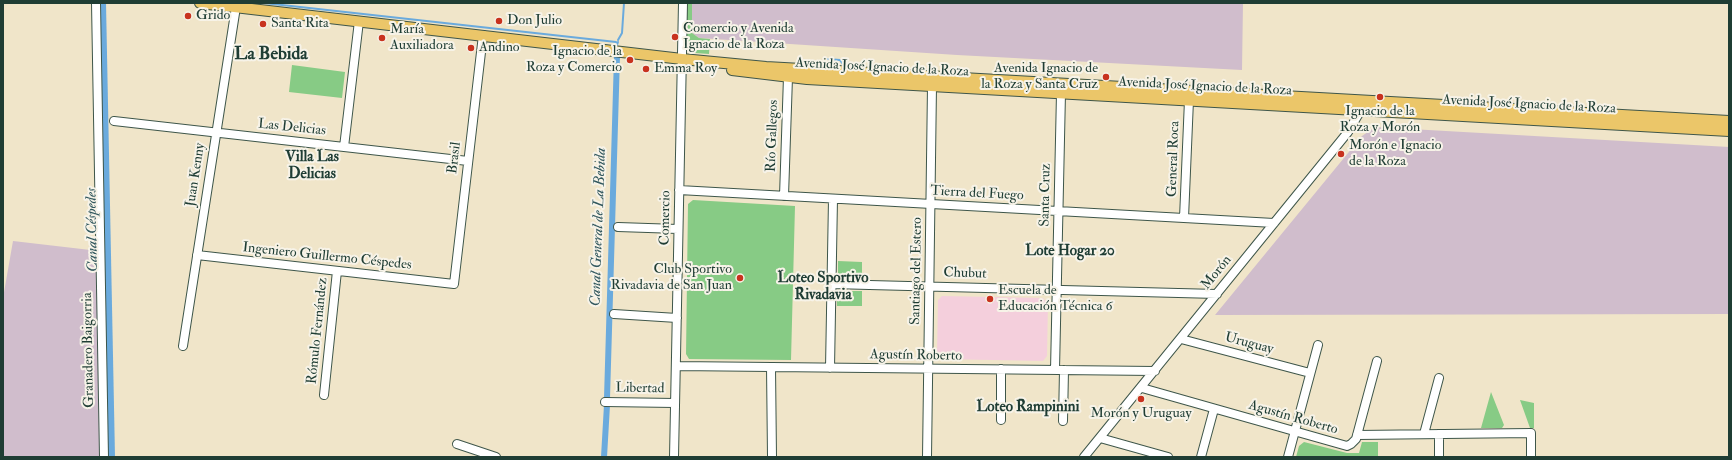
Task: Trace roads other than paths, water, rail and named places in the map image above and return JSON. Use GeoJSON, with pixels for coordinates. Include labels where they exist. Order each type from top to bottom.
{"type":"FeatureCollection","features":[{"type":"Feature","properties":{"kind":"main road","name":"Avenida José Ignacio de la Roza"},"geometry":{"type":"LineString","coordinates":[[200,3],[682,59],[786,68],[1361,105],[1729,131]]}},
{"type":"Feature","properties":{"kind":"main road","name":"Avenida José Ignacio de la Roza"},"geometry":{"type":"LineString","coordinates":[[682,59],[707,66],[788,77],[932,86],[1189,100],[1361,105],[1729,121]]}},
{"type":"Feature","properties":{"kind":"street","name":"Granadero Baigorria"},"geometry":{"type":"LineString","coordinates":[[96,3],[104,457]]}},
{"type":"Feature","properties":{"kind":"street","name":"Comercio"},"geometry":{"type":"LineString","coordinates":[[674,457],[683,3]]}},
{"type":"Feature","properties":{"kind":"street","name":"Juan Kenny"},"geometry":{"type":"LineString","coordinates":[[183,346],[236,7]]}},
{"type":"Feature","properties":{"kind":"street"},"geometry":{"type":"LineString","coordinates":[[344,147],[359,21]]}},
{"type":"Feature","properties":{"kind":"street","name":"Brasil"},"geometry":{"type":"LineString","coordinates":[[454,284],[483,36]]}},
{"type":"Feature","properties":{"kind":"street","name":"Río Gallegos"},"geometry":{"type":"LineString","coordinates":[[784,196],[788,77]]}},
{"type":"Feature","properties":{"kind":"street","name":"Santiago del Estero"},"geometry":{"type":"LineString","coordinates":[[927,457],[932,86]]}},
{"type":"Feature","properties":{"kind":"street","name":"Santa Cruz"},"geometry":{"type":"LineString","coordinates":[[1061,93],[1057,290],[1059,370],[1063,421]]}},
{"type":"Feature","properties":{"kind":"street","name":"General Roca"},"geometry":{"type":"LineString","coordinates":[[1184,218],[1189,100]]}},
{"type":"Feature","properties":{"kind":"street","name":"Morón"},"geometry":{"type":"LineString","coordinates":[[1084,457],[1142,388],[1348,132],[1361,105]]}},
{"type":"Feature","properties":{"kind":"street","name":"Las Delicias"},"geometry":{"type":"LineString","coordinates":[[114,121],[468,161]]}},
{"type":"Feature","properties":{"kind":"street","name":"Tierra del Fuego"},"geometry":{"type":"LineString","coordinates":[[679,190],[1274,223]]}},
{"type":"Feature","properties":{"kind":"street"},"geometry":{"type":"LineString","coordinates":[[830,368],[833,199]]}},
{"type":"Feature","properties":{"kind":"street"},"geometry":{"type":"LineString","coordinates":[[618,227],[678,229]]}},
{"type":"Feature","properties":{"kind":"street","name":"Ingeniero Guillermo Céspedes"},"geometry":{"type":"LineString","coordinates":[[197,255],[454,284]]}},
{"type":"Feature","properties":{"kind":"street","name":"Rómulo Fernández"},"geometry":{"type":"LineString","coordinates":[[324,395],[338,271]]}},
{"type":"Feature","properties":{"kind":"street","name":"Chubut"},"geometry":{"type":"LineString","coordinates":[[831,284],[1217,294]]}},
{"type":"Feature","properties":{"kind":"street"},"geometry":{"type":"LineString","coordinates":[[614,314],[677,318]]}},
{"type":"Feature","properties":{"kind":"street","name":"Uruguay"},"geometry":{"type":"LineString","coordinates":[[1181,339],[1310,374]]}},
{"type":"Feature","properties":{"kind":"street"},"geometry":{"type":"LineString","coordinates":[[1288,457],[1318,345]]}},
{"type":"Feature","properties":{"kind":"street"},"geometry":{"type":"LineString","coordinates":[[1357,434],[1377,361]]}},
{"type":"Feature","properties":{"kind":"street","name":"Agustín Roberto"},"geometry":{"type":"LineString","coordinates":[[676,366],[1155,371]]}},
{"type":"Feature","properties":{"kind":"street"},"geometry":{"type":"LineString","coordinates":[[771,367],[772,457]]}},
{"type":"Feature","properties":{"kind":"street"},"geometry":{"type":"LineString","coordinates":[[1001,370],[1001,420]]}},
{"type":"Feature","properties":{"kind":"street"},"geometry":{"type":"LineString","coordinates":[[1424,434],[1439,378]]}},
{"type":"Feature","properties":{"kind":"street","name":"Agustín Roberto"},"geometry":{"type":"LineString","coordinates":[[1142,388],[1347,446],[1354,442],[1357,434],[1531,433],[1531,457]]}},
{"type":"Feature","properties":{"kind":"street","name":"Libertad"},"geometry":{"type":"LineString","coordinates":[[605,402],[675,403]]}},
{"type":"Feature","properties":{"kind":"street"},"geometry":{"type":"LineString","coordinates":[[1201,457],[1214,409]]}},
{"type":"Feature","properties":{"kind":"street"},"geometry":{"type":"LineString","coordinates":[[1439,434],[1439,457]]}},
{"type":"Feature","properties":{"kind":"street"},"geometry":{"type":"LineString","coordinates":[[1100,438],[1168,457]]}},
{"type":"Feature","properties":{"kind":"street"},"geometry":{"type":"LineString","coordinates":[[457,444],[496,457]]}},
{"type":"Feature","properties":{"kind":"water"},"geometry":{"type":"Polygon","coordinates":[[[97,3],[106,3],[115,457],[106,457],[97,3]]]}},
{"type":"Feature","properties":{"kind":"waterway"},"geometry":{"type":"LineString","coordinates":[[264,3],[616,42],[617,45],[618,42]]}},
{"type":"Feature","properties":{"kind":"waterway"},"geometry":{"type":"LineString","coordinates":[[618,40],[622,33],[624,3]]}},
{"type":"Feature","properties":{"kind":"waterway","name":"Canal General de La Bebida"},"geometry":{"type":"LineString","coordinates":[[607,398],[617,56]]}},
{"type":"Feature","properties":{"kind":"waterway"},"geometry":{"type":"LineString","coordinates":[[827,59],[840,60],[844,66]]}},
{"type":"Feature","properties":{"kind":"waterway","name":"Canal General de La Bebida"},"geometry":{"type":"LineString","coordinates":[[604,457],[607,405]]}},
{"type":"Feature","properties":{"kind":"place","name":"Grido"},"geometry":{"type":"Point","coordinates":[188,16]}},
{"type":"Feature","properties":{"kind":"place","name":"Don Julio"},"geometry":{"type":"Point","coordinates":[499,21]}},
{"type":"Feature","properties":{"kind":"place","name":"Santa Rita"},"geometry":{"type":"Point","coordinates":[263,24]}},
{"type":"Feature","properties":{"kind":"place","name":"Comercio y Avenida Ignacio de la Roza"},"geometry":{"type":"Point","coordinates":[675,37]}},
{"type":"Feature","properties":{"kind":"place","name":"María Auxiliadora"},"geometry":{"type":"Point","coordinates":[382,38]}},
{"type":"Feature","properties":{"kind":"place","name":"Andino"},"geometry":{"type":"Point","coordinates":[471,48]}},
{"type":"Feature","properties":{"kind":"place","name":"Ignacio de la Roza y Comercio"},"geometry":{"type":"Point","coordinates":[630,60]}},
{"type":"Feature","properties":{"kind":"place","name":"Emma Roy"},"geometry":{"type":"Point","coordinates":[646,69]}},
{"type":"Feature","properties":{"kind":"place","name":"Avenida Ignacio de la Roza y Santa Cruz"},"geometry":{"type":"Point","coordinates":[1106,77]}},
{"type":"Feature","properties":{"kind":"place","name":"Ignacio de la Roza y Morón"},"geometry":{"type":"Point","coordinates":[1380,97]}},
{"type":"Feature","properties":{"kind":"place","name":"Morón e Ignacio de la Roza"},"geometry":{"type":"Point","coordinates":[1341,154]}},
{"type":"Feature","properties":{"kind":"place","name":"Club Sportivo Rivadavia de San Juan"},"geometry":{"type":"Point","coordinates":[740,278]}},
{"type":"Feature","properties":{"kind":"place","name":"Escuela de Educación Técnica 6"},"geometry":{"type":"Point","coordinates":[990,299]}},
{"type":"Feature","properties":{"kind":"place","name":"Morón y Uruguay"},"geometry":{"type":"Point","coordinates":[1141,399]}},
{"type":"Feature","properties":{"kind":"district","name":"La Bebida"},"geometry":{"type":"Point","coordinates":[271,55]}},
{"type":"Feature","properties":{"kind":"district","name":"Villa Las Delicias"},"geometry":{"type":"Point","coordinates":[312,166]}},
{"type":"Feature","properties":{"kind":"district","name":"Lote Hogar 20"},"geometry":{"type":"Point","coordinates":[1070,252]}},
{"type":"Feature","properties":{"kind":"district","name":"Loteo Sportivo Rivadavia"},"geometry":{"type":"Point","coordinates":[823,288]}},
{"type":"Feature","properties":{"kind":"district","name":"Loteo Rampinini"},"geometry":{"type":"Point","coordinates":[1028,408]}},
{"type":"Feature","properties":{"kind":"water label","name":"Canal Céspedes"},"geometry":{"type":"Point","coordinates":[93,230]}}]}
